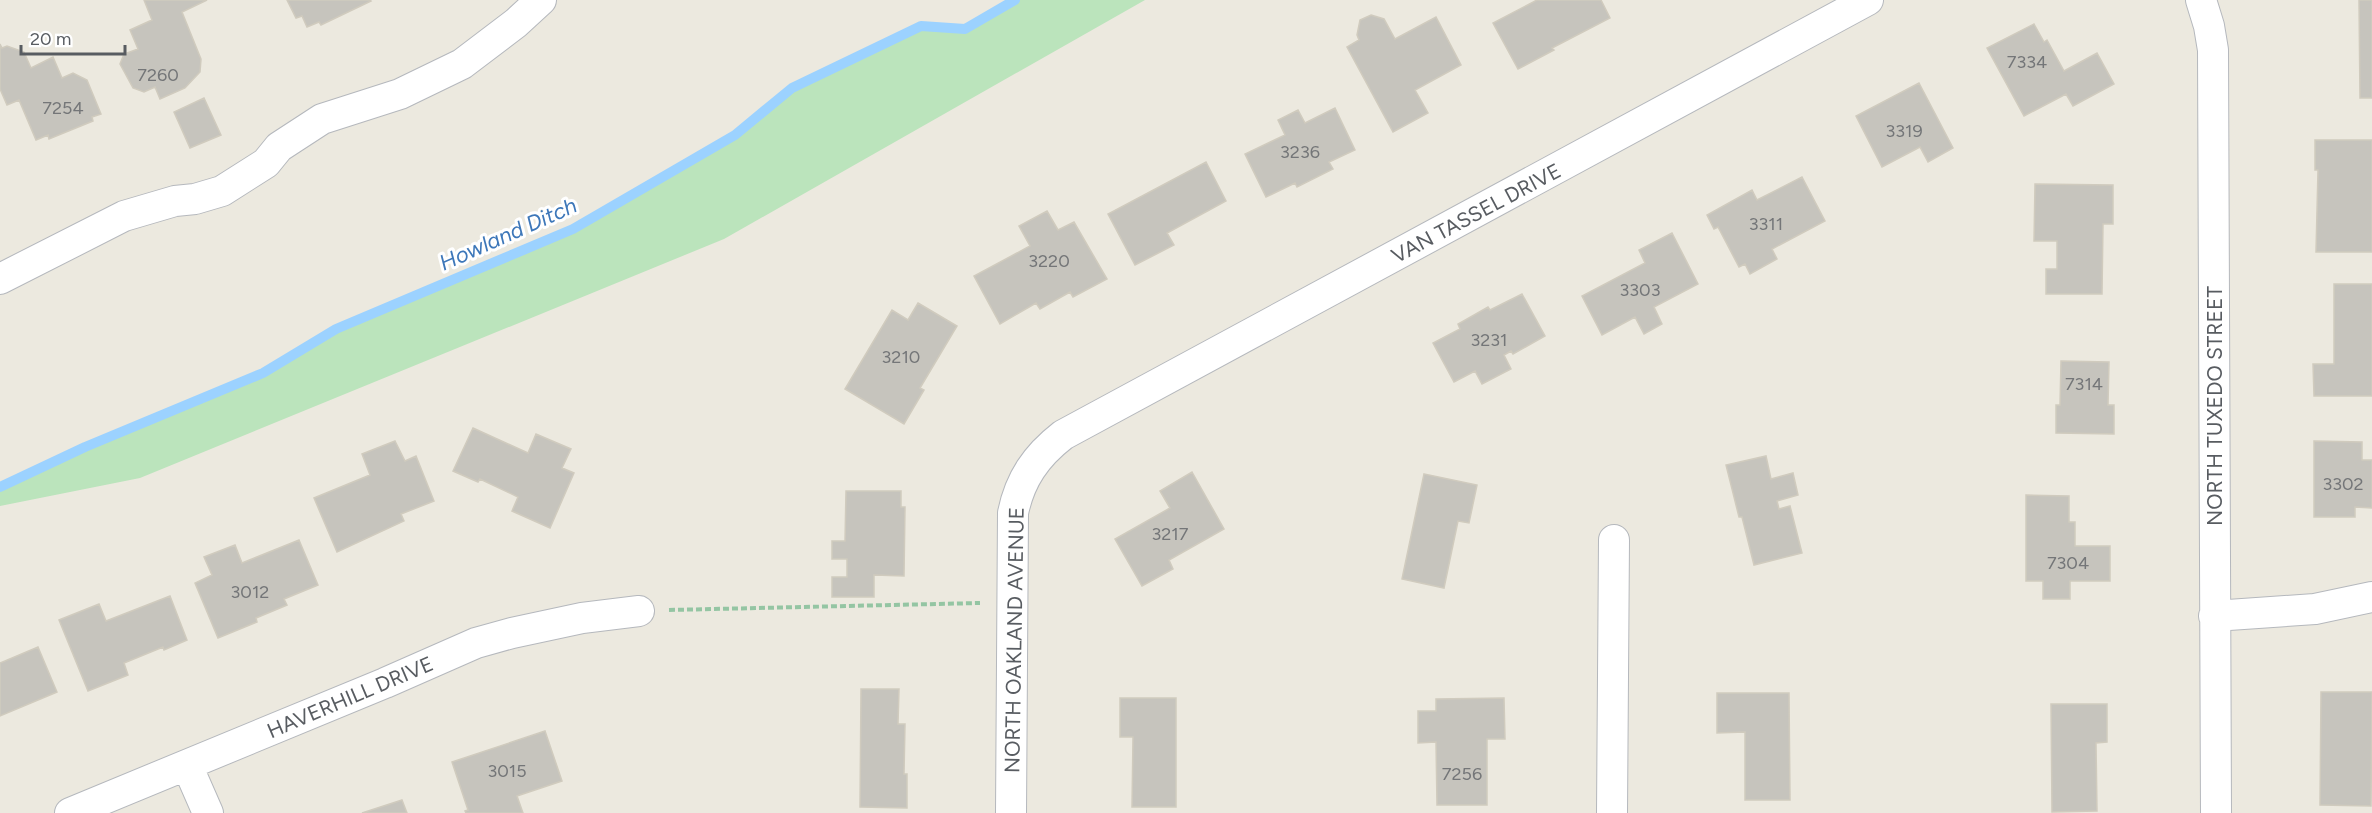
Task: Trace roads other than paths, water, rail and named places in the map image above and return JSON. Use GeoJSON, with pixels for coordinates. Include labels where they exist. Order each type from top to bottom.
{"type":"FeatureCollection","features":[{"type":"Feature","properties":{"kind":"street"},"geometry":{"type":"LineString","coordinates":[[0,279],[124,216],[175,201],[195,199],[222,191],[266,163],[279,147],[322,119],[400,94],[462,64],[541,0]]}},
{"type":"Feature","properties":{"kind":"street","name":"VAN TASSEL DRIVE"},"geometry":{"type":"LineString","coordinates":[[1084,426],[1868,0]]}},
{"type":"Feature","properties":{"kind":"street","name":"NORTH TUXEDO STREET"},"geometry":{"type":"LineString","coordinates":[[2201,0],[2209,26],[2212,50],[2216,813]]}},
{"type":"Feature","properties":{"kind":"street","name":"NORTH OAKLAND AVENUE"},"geometry":{"type":"LineString","coordinates":[[1011,813],[1013,513],[1022,482],[1039,456],[1064,435],[1084,426]]}},
{"type":"Feature","properties":{"kind":"street"},"geometry":{"type":"LineString","coordinates":[[1612,813],[1614,540]]}},
{"type":"Feature","properties":{"kind":"street"},"geometry":{"type":"LineString","coordinates":[[2214,616],[2315,609],[2372,597]]}},
{"type":"Feature","properties":{"kind":"street","name":"HAVERHILL DRIVE"},"geometry":{"type":"LineString","coordinates":[[70,813],[476,643],[582,618],[639,611]]}},
{"type":"Feature","properties":{"kind":"street"},"geometry":{"type":"LineString","coordinates":[[188,765],[208,813]]}},
{"type":"Feature","properties":{"kind":"waterway","name":"Howland Ditch"},"geometry":{"type":"LineString","coordinates":[[0,487],[85,447],[263,373],[336,329],[573,229],[735,135],[792,88],[921,26],[965,29],[1015,0]]}}]}
